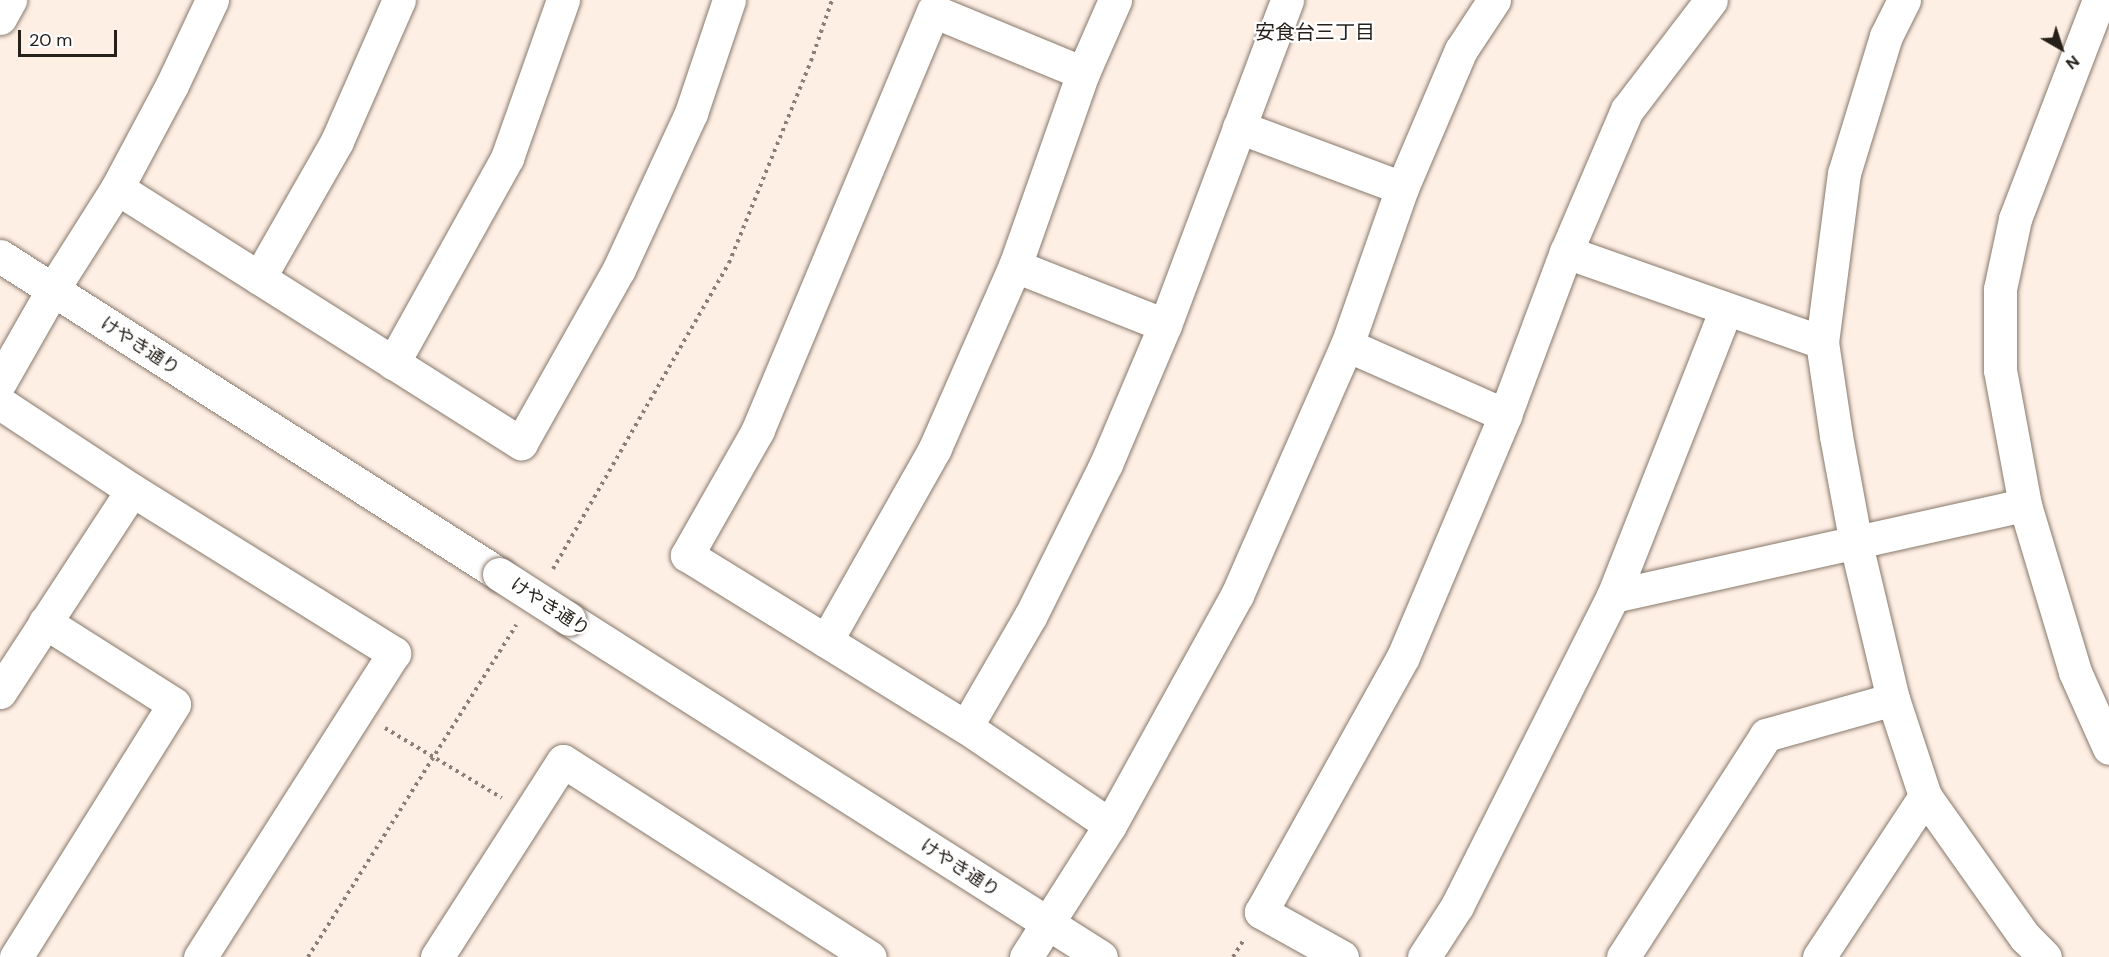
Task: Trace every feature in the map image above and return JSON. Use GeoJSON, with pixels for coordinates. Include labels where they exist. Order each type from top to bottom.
{"type":"FeatureCollection","features":[{"type":"Feature","properties":{"kind":"street"},"geometry":{"type":"LineString","coordinates":[[0,18],[10,0]]}},
{"type":"Feature","properties":{"kind":"street"},"geometry":{"type":"LineString","coordinates":[[0,382],[53,289],[117,188],[172,85],[213,0]]}},
{"type":"Feature","properties":{"kind":"street"},"geometry":{"type":"LineString","coordinates":[[259,278],[337,141],[399,0]]}},
{"type":"Feature","properties":{"kind":"street"},"geometry":{"type":"LineString","coordinates":[[393,363],[507,158],[563,0]]}},
{"type":"Feature","properties":{"kind":"street"},"geometry":{"type":"LineString","coordinates":[[117,188],[521,443],[624,258],[691,113],[729,0]]}},
{"type":"Feature","properties":{"kind":"street"},"geometry":{"type":"LineString","coordinates":[[826,641],[935,448],[1015,266],[1083,73],[1115,0]]}},
{"type":"Feature","properties":{"kind":"street"},"geometry":{"type":"LineString","coordinates":[[966,727],[1031,615],[1106,464],[1165,325],[1287,0]]}},
{"type":"Feature","properties":{"kind":"street"},"geometry":{"type":"LineString","coordinates":[[1026,957],[1110,825],[1237,596],[1347,345],[1402,188],[1461,50],[1494,0]]}},
{"type":"Feature","properties":{"kind":"street"},"geometry":{"type":"LineString","coordinates":[[1342,957],[1261,912],[1403,657],[1505,415],[1566,252],[1627,110],[1711,0]]}},
{"type":"Feature","properties":{"kind":"street"},"geometry":{"type":"LineString","coordinates":[[1904,0],[1886,36],[1844,173],[1822,342],[1856,544],[1893,699],[1924,796],[2027,950]]}},
{"type":"Feature","properties":{"kind":"street"},"geometry":{"type":"LineString","coordinates":[[2099,0],[2014,219],[2000,289],[2000,370],[2025,505],[2075,672],[2109,748]]}},
{"type":"Feature","properties":{"kind":"street"},"geometry":{"type":"LineString","coordinates":[[1083,73],[933,11],[758,429],[687,555],[966,727],[1110,825]]}},
{"type":"Feature","properties":{"kind":"street"},"geometry":{"type":"LineString","coordinates":[[1239,127],[1402,188]]}},
{"type":"Feature","properties":{"kind":"street"},"geometry":{"type":"LineString","coordinates":[[1566,252],[1822,342]]}},
{"type":"Feature","properties":{"kind":"street","name":"けやき通り"},"geometry":{"type":"LineString","coordinates":[[0,256],[1101,957]]}},
{"type":"Feature","properties":{"kind":"street"},"geometry":{"type":"LineString","coordinates":[[1015,266],[1165,325]]}},
{"type":"Feature","properties":{"kind":"street"},"geometry":{"type":"LineString","coordinates":[[1424,957],[1457,906],[1613,596],[1726,309]]}},
{"type":"Feature","properties":{"kind":"street"},"geometry":{"type":"LineString","coordinates":[[1347,345],[1505,415]]}},
{"type":"Feature","properties":{"kind":"street"},"geometry":{"type":"LineString","coordinates":[[0,403],[132,490],[394,653],[200,957]]}},
{"type":"Feature","properties":{"kind":"street"},"geometry":{"type":"LineString","coordinates":[[0,692],[132,490]]}},
{"type":"Feature","properties":{"kind":"street"},"geometry":{"type":"LineString","coordinates":[[1613,596],[2025,505]]}},
{"type":"Feature","properties":{"kind":"street"},"geometry":{"type":"LineString","coordinates":[[16,957],[174,704],[45,622]]}},
{"type":"Feature","properties":{"kind":"street"},"geometry":{"type":"LineString","coordinates":[[1623,957],[1766,735],[1893,699]]}},
{"type":"Feature","properties":{"kind":"street"},"geometry":{"type":"LineString","coordinates":[[437,957],[563,760],[832,947],[870,957]]}},
{"type":"Feature","properties":{"kind":"street"},"geometry":{"type":"LineString","coordinates":[[1819,957],[1924,796]]}},
{"type":"Feature","properties":{"kind":"path"},"geometry":{"type":"LineString","coordinates":[[552,570],[729,263],[811,61],[831,0]]}},
{"type":"Feature","properties":{"kind":"path"},"geometry":{"type":"LineString","coordinates":[[308,957],[520,619]]}},
{"type":"Feature","properties":{"kind":"path"},"geometry":{"type":"LineString","coordinates":[[356,710],[529,814]]}},
{"type":"Feature","properties":{"kind":"district","name":"安食台三丁目"},"geometry":{"type":"Point","coordinates":[1315,32]}}]}
